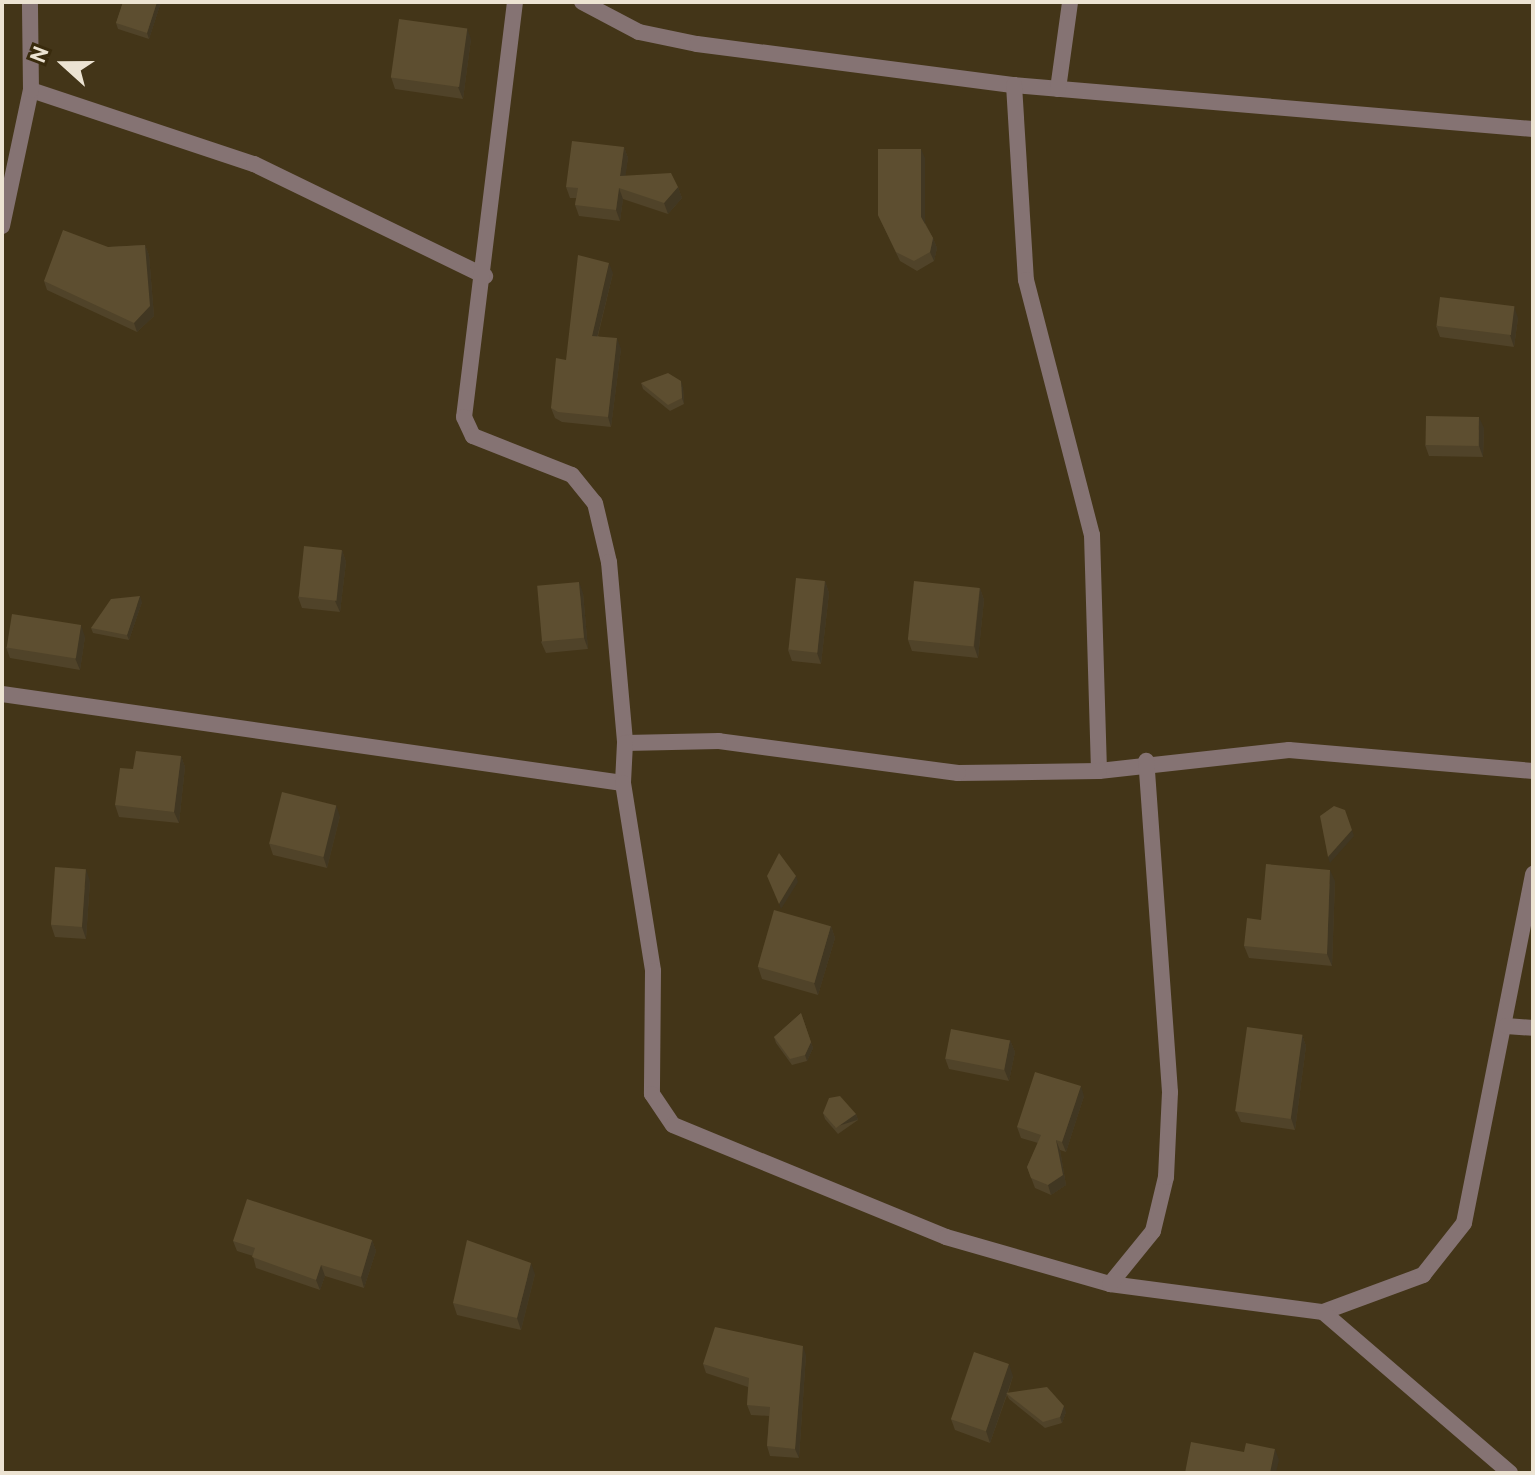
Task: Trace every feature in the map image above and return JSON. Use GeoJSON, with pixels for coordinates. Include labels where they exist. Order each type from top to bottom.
{"type":"FeatureCollection","features":[{"type":"Feature","properties":{"kind":"street"},"geometry":{"type":"LineString","coordinates":[[2,226],[31,90],[30,2]]}},
{"type":"Feature","properties":{"kind":"street"},"geometry":{"type":"LineString","coordinates":[[515,2],[466,428],[572,475],[595,503],[609,562],[625,743],[623,783],[651,950],[652,1094],[661,1114],[688,1133],[946,1237],[1110,1284],[1323,1312],[1423,1275],[1456,1237],[1506,1026],[1533,874]]}},
{"type":"Feature","properties":{"kind":"street"},"geometry":{"type":"LineString","coordinates":[[582,2],[669,40],[1014,85],[1533,129]]}},
{"type":"Feature","properties":{"kind":"street"},"geometry":{"type":"LineString","coordinates":[[1058,89],[1070,2]]}},
{"type":"Feature","properties":{"kind":"street"},"geometry":{"type":"LineString","coordinates":[[1014,85],[1029,293],[1092,535],[1099,771]]}},
{"type":"Feature","properties":{"kind":"street"},"geometry":{"type":"LineString","coordinates":[[31,90],[254,164],[485,276]]}},
{"type":"Feature","properties":{"kind":"street"},"geometry":{"type":"LineString","coordinates":[[2,694],[623,783]]}},
{"type":"Feature","properties":{"kind":"street"},"geometry":{"type":"LineString","coordinates":[[625,743],[733,742],[803,758],[958,773],[1099,771],[1146,761],[1289,750],[1533,771]]}},
{"type":"Feature","properties":{"kind":"street"},"geometry":{"type":"LineString","coordinates":[[1110,1284],[1153,1231],[1166,1177],[1170,1092],[1146,761]]}},
{"type":"Feature","properties":{"kind":"street"},"geometry":{"type":"LineString","coordinates":[[1506,1026],[1533,1028]]}},
{"type":"Feature","properties":{"kind":"street"},"geometry":{"type":"LineString","coordinates":[[1323,1312],[1510,1473]]}},
{"type":"Feature","properties":{"kind":"building"},"geometry":{"type":"Polygon","coordinates":[[[123,2],[157,2],[147,33],[116,23],[123,2]]]}},
{"type":"Feature","properties":{"kind":"building"},"geometry":{"type":"Polygon","coordinates":[[[399,19],[467,29],[459,87],[391,77],[399,19]]]}},
{"type":"Feature","properties":{"kind":"building"},"geometry":{"type":"Polygon","coordinates":[[[572,141],[624,147],[620,176],[671,173],[678,187],[664,203],[619,188],[616,210],[575,205],[578,188],[566,187],[572,141]]]}},
{"type":"Feature","properties":{"kind":"building"},"geometry":{"type":"Polygon","coordinates":[[[878,149],[921,149],[921,217],[933,238],[930,252],[914,261],[896,252],[878,215],[878,149]]]}},
{"type":"Feature","properties":{"kind":"building"},"geometry":{"type":"Polygon","coordinates":[[[63,230],[108,247],[145,245],[150,306],[134,323],[44,281],[63,230]]]}},
{"type":"Feature","properties":{"kind":"building"},"geometry":{"type":"Polygon","coordinates":[[[578,255],[609,263],[592,336],[617,338],[608,417],[558,412],[551,408],[556,358],[566,360],[578,255]]]}},
{"type":"Feature","properties":{"kind":"building"},"geometry":{"type":"Polygon","coordinates":[[[1440,297],[1514,306],[1511,335],[1436,326],[1440,297]]]}},
{"type":"Feature","properties":{"kind":"building"},"geometry":{"type":"Polygon","coordinates":[[[668,373],[681,381],[682,398],[668,405],[641,383],[668,373]]]}},
{"type":"Feature","properties":{"kind":"building"},"geometry":{"type":"Polygon","coordinates":[[[1426,416],[1479,417],[1478,446],[1425,445],[1426,416]]]}},
{"type":"Feature","properties":{"kind":"building"},"geometry":{"type":"Polygon","coordinates":[[[304,546],[342,550],[336,601],[299,597],[304,546]]]}},
{"type":"Feature","properties":{"kind":"building"},"geometry":{"type":"Polygon","coordinates":[[[796,578],[825,581],[817,653],[788,650],[796,578]]]}},
{"type":"Feature","properties":{"kind":"building"},"geometry":{"type":"Polygon","coordinates":[[[914,581],[980,588],[973,647],[908,640],[914,581]]]}},
{"type":"Feature","properties":{"kind":"building"},"geometry":{"type":"Polygon","coordinates":[[[579,582],[584,638],[542,641],[537,586],[579,582]]]}},
{"type":"Feature","properties":{"kind":"building"},"geometry":{"type":"Polygon","coordinates":[[[140,596],[127,635],[91,628],[111,599],[140,596]]]}},
{"type":"Feature","properties":{"kind":"building"},"geometry":{"type":"Polygon","coordinates":[[[12,614],[81,625],[76,659],[7,648],[12,614]]]}},
{"type":"Feature","properties":{"kind":"building"},"geometry":{"type":"Polygon","coordinates":[[[136,751],[181,756],[174,812],[115,805],[120,768],[133,769],[136,751]]]}},
{"type":"Feature","properties":{"kind":"building"},"geometry":{"type":"Polygon","coordinates":[[[282,792],[336,806],[324,857],[269,843],[282,792]]]}},
{"type":"Feature","properties":{"kind":"building"},"geometry":{"type":"Polygon","coordinates":[[[1334,806],[1345,810],[1352,830],[1328,857],[1320,816],[1334,806]]]}},
{"type":"Feature","properties":{"kind":"building"},"geometry":{"type":"Polygon","coordinates":[[[779,853],[796,876],[779,904],[767,876],[779,853]]]}},
{"type":"Feature","properties":{"kind":"building"},"geometry":{"type":"Polygon","coordinates":[[[1266,864],[1330,870],[1327,954],[1244,946],[1247,918],[1261,920],[1266,864]]]}},
{"type":"Feature","properties":{"kind":"building"},"geometry":{"type":"Polygon","coordinates":[[[55,867],[86,869],[82,927],[51,925],[55,867]]]}},
{"type":"Feature","properties":{"kind":"building"},"geometry":{"type":"Polygon","coordinates":[[[774,910],[831,926],[814,983],[758,967],[774,910]]]}},
{"type":"Feature","properties":{"kind":"building"},"geometry":{"type":"Polygon","coordinates":[[[801,1013],[811,1042],[805,1055],[790,1059],[774,1037],[801,1013]]]}},
{"type":"Feature","properties":{"kind":"building"},"geometry":{"type":"Polygon","coordinates":[[[1247,1027],[1302,1035],[1291,1119],[1235,1111],[1247,1027]]]}},
{"type":"Feature","properties":{"kind":"building"},"geometry":{"type":"Polygon","coordinates":[[[951,1029],[1010,1040],[1004,1070],[945,1058],[951,1029]]]}},
{"type":"Feature","properties":{"kind":"building"},"geometry":{"type":"Polygon","coordinates":[[[1035,1072],[1081,1086],[1062,1142],[1056,1140],[1063,1175],[1048,1185],[1031,1178],[1027,1167],[1041,1135],[1017,1127],[1035,1072]]]}},
{"type":"Feature","properties":{"kind":"building"},"geometry":{"type":"Polygon","coordinates":[[[840,1096],[856,1114],[836,1128],[823,1113],[829,1098],[840,1096]]]}},
{"type":"Feature","properties":{"kind":"building"},"geometry":{"type":"Polygon","coordinates":[[[247,1199],[372,1240],[361,1277],[321,1265],[316,1280],[252,1257],[255,1248],[233,1241],[247,1199]]]}},
{"type":"Feature","properties":{"kind":"building"},"geometry":{"type":"Polygon","coordinates":[[[467,1240],[531,1263],[517,1318],[453,1303],[467,1240]]]}},
{"type":"Feature","properties":{"kind":"building"},"geometry":{"type":"Polygon","coordinates":[[[715,1327],[803,1346],[795,1449],[767,1446],[770,1407],[747,1405],[749,1378],[703,1364],[715,1327]]]}},
{"type":"Feature","properties":{"kind":"building"},"geometry":{"type":"Polygon","coordinates":[[[974,1352],[1009,1364],[986,1431],[951,1419],[974,1352]]]}},
{"type":"Feature","properties":{"kind":"building"},"geometry":{"type":"Polygon","coordinates":[[[1047,1387],[1064,1406],[1060,1417],[1043,1422],[1006,1393],[1047,1387]]]}},
{"type":"Feature","properties":{"kind":"building"},"geometry":{"type":"Polygon","coordinates":[[[1191,1442],[1244,1452],[1246,1443],[1275,1449],[1270,1473],[1185,1473],[1191,1442]]]}}]}
